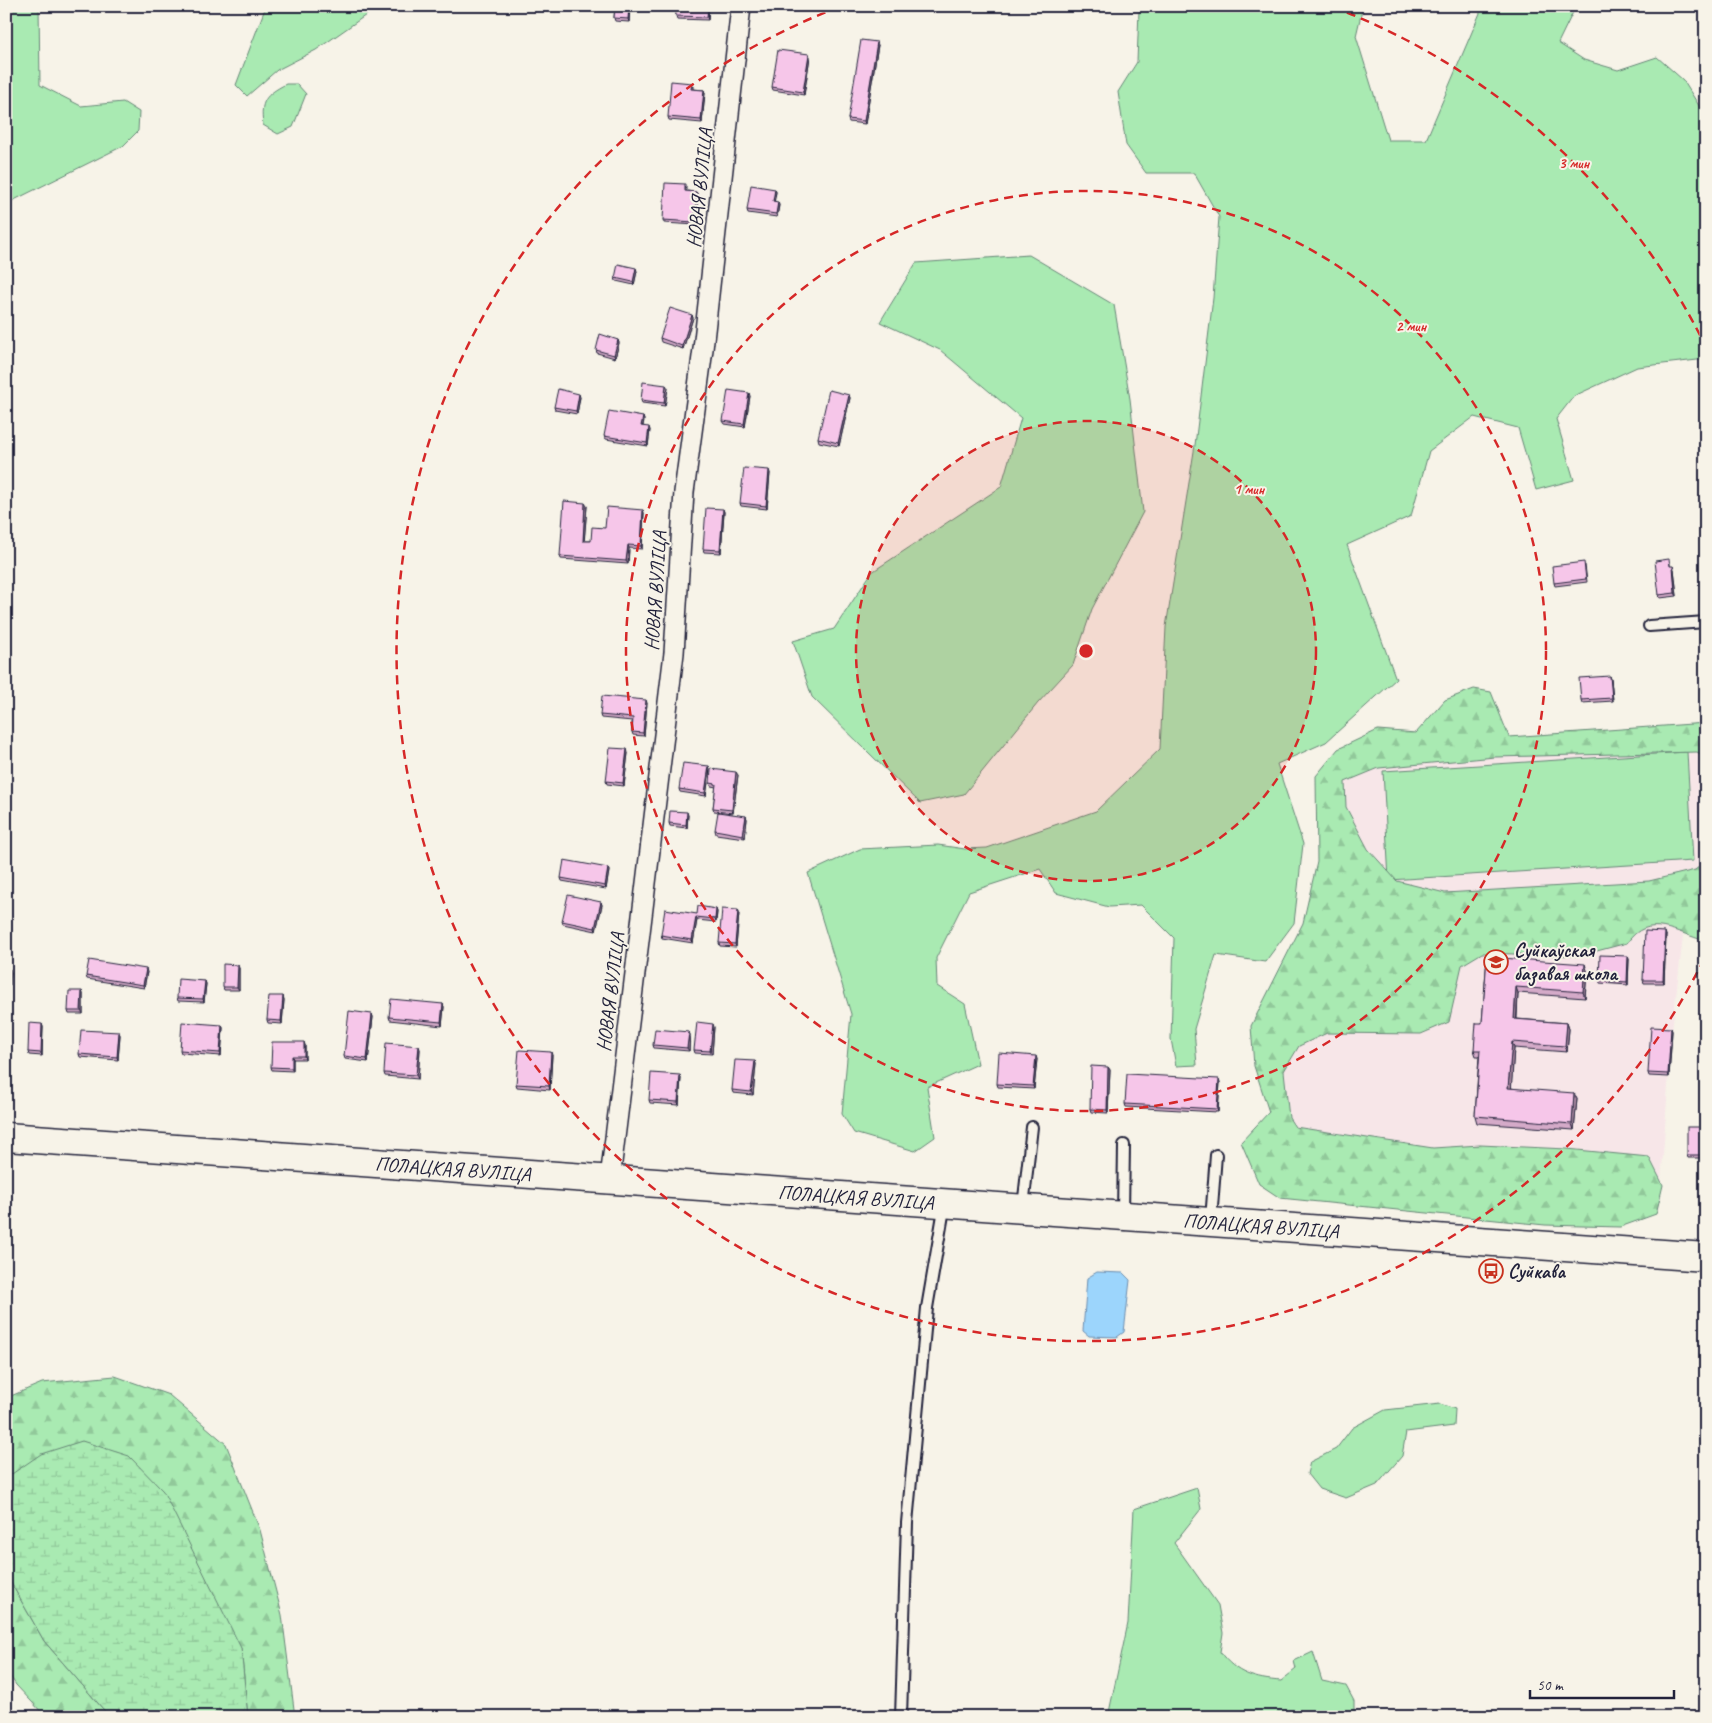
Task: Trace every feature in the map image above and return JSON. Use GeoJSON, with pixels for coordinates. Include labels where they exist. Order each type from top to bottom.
{"type":"FeatureCollection","features":[{"type":"Feature","properties":{"kind":"main road","name":"ПОЛАЦКАЯ ВУЛІЦА"},"geometry":{"type":"LineString","coordinates":[[6,1137],[1706,1257]]}},
{"type":"Feature","properties":{"kind":"street","name":"НОВАЯ ВУЛІЦА"},"geometry":{"type":"LineString","coordinates":[[610,1179],[674,653],[684,492],[703,349],[742,6]]}},
{"type":"Feature","properties":{"kind":"lane"},"geometry":{"type":"LineString","coordinates":[[1649,626],[1706,622]]}},
{"type":"Feature","properties":{"kind":"lane"},"geometry":{"type":"LineString","coordinates":[[1023,1208],[1032,1127]]}},
{"type":"Feature","properties":{"kind":"lane"},"geometry":{"type":"LineString","coordinates":[[1123,1215],[1124,1145]]}},
{"type":"Feature","properties":{"kind":"lane"},"geometry":{"type":"LineString","coordinates":[[1211,1221],[1216,1155]]}},
{"type":"Feature","properties":{"kind":"lane"},"geometry":{"type":"LineString","coordinates":[[901,1717],[907,1523],[927,1308],[945,1202]]}},
{"type":"Feature","properties":{"kind":"shaded area","name":"Суйкаўская базавая школа"},"geometry":{"type":"Polygon","coordinates":[[[1706,732],[1706,891],[1688,893],[1672,1031],[1661,1182],[1272,1132],[1275,1015],[1307,1015],[1333,756],[1706,732]]]}},
{"type":"Feature","properties":{"kind":"green space"},"geometry":{"type":"Polygon","coordinates":[[[6,6],[39,6],[40,85],[81,106],[123,102],[139,112],[138,131],[123,146],[6,204],[6,6]]]}},
{"type":"Feature","properties":{"kind":"green space"},"geometry":{"type":"Polygon","coordinates":[[[266,6],[379,6],[316,50],[277,70],[247,96],[236,85],[266,6]]]}},
{"type":"Feature","properties":{"kind":"green space"},"geometry":{"type":"Polygon","coordinates":[[[1151,6],[1363,6],[1356,36],[1388,140],[1426,140],[1483,6],[1576,6],[1558,43],[1584,60],[1618,70],[1657,57],[1683,80],[1706,117],[1706,359],[1637,367],[1574,396],[1556,419],[1574,480],[1536,490],[1518,428],[1474,417],[1429,451],[1411,516],[1347,545],[1396,679],[1326,742],[1277,764],[1303,844],[1294,923],[1265,962],[1216,955],[1194,1029],[1197,1065],[1176,1066],[1171,1039],[1174,938],[1141,905],[1109,907],[1056,893],[1040,869],[969,892],[936,958],[937,986],[965,1004],[978,1064],[927,1087],[935,1137],[915,1151],[854,1133],[842,1114],[851,1014],[808,873],[860,849],[938,845],[965,849],[987,848],[1096,811],[1160,749],[1166,627],[1195,445],[1213,298],[1219,217],[1194,173],[1146,173],[1126,145],[1118,92],[1137,62],[1139,10],[1151,6]]]}},
{"type":"Feature","properties":{"kind":"green space"},"geometry":{"type":"Polygon","coordinates":[[[286,84],[297,84],[306,94],[293,127],[278,134],[263,125],[262,110],[263,104],[269,95],[286,84]]]}},
{"type":"Feature","properties":{"kind":"green space"},"geometry":{"type":"Polygon","coordinates":[[[1029,255],[1114,305],[1130,399],[1143,512],[1092,609],[1073,665],[1038,703],[964,794],[920,803],[812,697],[793,641],[834,629],[872,572],[1001,487],[1021,418],[940,350],[880,322],[916,263],[1029,255]]]}},
{"type":"Feature","properties":{"kind":"green space"},"geometry":{"type":"Polygon","coordinates":[[[1474,689],[1491,692],[1509,737],[1706,723],[1706,757],[1697,752],[1495,757],[1379,768],[1345,782],[1346,807],[1368,849],[1397,881],[1445,893],[1649,881],[1695,870],[1706,861],[1706,941],[1663,927],[1653,927],[1644,928],[1627,943],[1578,956],[1482,953],[1462,965],[1449,1022],[1421,1034],[1327,1033],[1299,1046],[1284,1071],[1289,1118],[1295,1127],[1433,1148],[1480,1145],[1567,1149],[1649,1157],[1663,1185],[1656,1214],[1620,1227],[1545,1225],[1280,1198],[1259,1184],[1241,1142],[1269,1112],[1254,1066],[1251,1026],[1303,923],[1317,862],[1316,776],[1338,749],[1378,730],[1416,733],[1445,700],[1474,689]]]}},
{"type":"Feature","properties":{"kind":"green space"},"geometry":{"type":"Polygon","coordinates":[[[1687,752],[1693,861],[1389,880],[1383,771],[1687,752]]]}},
{"type":"Feature","properties":{"kind":"green space"},"geometry":{"type":"Polygon","coordinates":[[[115,1376],[169,1395],[226,1444],[260,1530],[282,1615],[295,1717],[248,1717],[241,1648],[6,1478],[6,1398],[42,1383],[115,1376]]]}},
{"type":"Feature","properties":{"kind":"green space"},"geometry":{"type":"Polygon","coordinates":[[[1440,1404],[1455,1409],[1454,1426],[1406,1432],[1402,1456],[1377,1485],[1346,1498],[1319,1489],[1307,1474],[1310,1462],[1336,1449],[1352,1428],[1385,1410],[1440,1404]]]}},
{"type":"Feature","properties":{"kind":"green space"},"geometry":{"type":"Polygon","coordinates":[[[82,1441],[129,1456],[163,1491],[241,1648],[248,1717],[110,1717],[44,1641],[6,1574],[6,1478],[41,1454],[82,1441]]]}},
{"type":"Feature","properties":{"kind":"green space"},"geometry":{"type":"Polygon","coordinates":[[[1197,1488],[1201,1509],[1174,1543],[1218,1605],[1223,1633],[1220,1652],[1233,1666],[1247,1674],[1263,1679],[1281,1681],[1296,1669],[1294,1661],[1313,1652],[1322,1681],[1346,1686],[1354,1701],[1354,1717],[1108,1717],[1128,1623],[1134,1509],[1197,1488]]]}},
{"type":"Feature","properties":{"kind":"green space"},"geometry":{"type":"Polygon","coordinates":[[[6,1574],[44,1641],[110,1717],[46,1717],[16,1685],[6,1670],[6,1574]]]}},
{"type":"Feature","properties":{"kind":"water"},"geometry":{"type":"Polygon","coordinates":[[[1097,1272],[1123,1273],[1130,1280],[1124,1332],[1117,1337],[1089,1336],[1083,1331],[1087,1278],[1097,1272]]]}},
{"type":"Feature","properties":{"kind":"building"},"geometry":{"type":"Polygon","coordinates":[[[615,6],[629,6],[628,19],[614,18],[615,6]]]}},
{"type":"Feature","properties":{"kind":"building"},"geometry":{"type":"Polygon","coordinates":[[[676,6],[708,6],[707,17],[676,16],[676,6]]]}},
{"type":"Feature","properties":{"kind":"building"},"geometry":{"type":"Polygon","coordinates":[[[861,40],[877,42],[864,121],[848,119],[861,40]]]}},
{"type":"Feature","properties":{"kind":"building"},"geometry":{"type":"Polygon","coordinates":[[[778,50],[809,54],[803,92],[772,87],[778,50]]]}},
{"type":"Feature","properties":{"kind":"building"},"geometry":{"type":"Polygon","coordinates":[[[671,81],[692,83],[691,89],[704,90],[701,120],[668,117],[671,81]]]}},
{"type":"Feature","properties":{"kind":"building"},"geometry":{"type":"Polygon","coordinates":[[[665,183],[685,184],[685,191],[696,192],[695,222],[663,220],[665,183]]]}},
{"type":"Feature","properties":{"kind":"building"},"geometry":{"type":"Polygon","coordinates":[[[751,185],[775,189],[773,201],[778,202],[776,214],[747,210],[751,185]]]}},
{"type":"Feature","properties":{"kind":"building"},"geometry":{"type":"Polygon","coordinates":[[[618,264],[636,268],[633,282],[615,278],[618,264]]]}},
{"type":"Feature","properties":{"kind":"building"},"geometry":{"type":"Polygon","coordinates":[[[670,308],[692,315],[682,346],[660,338],[670,308]]]}},
{"type":"Feature","properties":{"kind":"building"},"geometry":{"type":"Polygon","coordinates":[[[600,334],[618,340],[614,355],[596,350],[600,334]]]}},
{"type":"Feature","properties":{"kind":"building"},"geometry":{"type":"Polygon","coordinates":[[[643,382],[666,385],[664,403],[641,400],[643,382]]]}},
{"type":"Feature","properties":{"kind":"building"},"geometry":{"type":"Polygon","coordinates":[[[558,389],[579,394],[576,411],[554,407],[558,389]]]}},
{"type":"Feature","properties":{"kind":"building"},"geometry":{"type":"Polygon","coordinates":[[[728,390],[749,393],[744,424],[723,421],[728,390]]]}},
{"type":"Feature","properties":{"kind":"building"},"geometry":{"type":"Polygon","coordinates":[[[829,390],[849,395],[838,443],[818,438],[829,390]]]}},
{"type":"Feature","properties":{"kind":"building"},"geometry":{"type":"Polygon","coordinates":[[[609,411],[643,417],[641,426],[649,427],[647,443],[604,436],[609,411]]]}},
{"type":"Feature","properties":{"kind":"building"},"geometry":{"type":"Polygon","coordinates":[[[744,468],[769,470],[766,506],[740,503],[744,468]]]}},
{"type":"Feature","properties":{"kind":"building"},"geometry":{"type":"Polygon","coordinates":[[[564,501],[585,503],[583,541],[591,541],[592,527],[605,528],[607,507],[643,510],[641,546],[628,545],[626,561],[560,556],[564,501]]]}},
{"type":"Feature","properties":{"kind":"building"},"geometry":{"type":"Polygon","coordinates":[[[706,508],[723,509],[720,550],[703,549],[706,508]]]}},
{"type":"Feature","properties":{"kind":"building"},"geometry":{"type":"Polygon","coordinates":[[[1669,559],[1670,566],[1673,566],[1675,593],[1659,595],[1655,561],[1669,559]]]}},
{"type":"Feature","properties":{"kind":"building"},"geometry":{"type":"Polygon","coordinates":[[[1584,562],[1586,579],[1554,583],[1552,566],[1584,562]]]}},
{"type":"Feature","properties":{"kind":"building"},"geometry":{"type":"Polygon","coordinates":[[[1610,676],[1612,698],[1581,700],[1579,678],[1610,676]]]}},
{"type":"Feature","properties":{"kind":"building"},"geometry":{"type":"Polygon","coordinates":[[[602,696],[646,700],[643,733],[632,732],[633,718],[600,715],[602,696]]]}},
{"type":"Feature","properties":{"kind":"building"},"geometry":{"type":"Polygon","coordinates":[[[610,748],[627,749],[623,783],[606,781],[610,748]]]}},
{"type":"Feature","properties":{"kind":"building"},"geometry":{"type":"Polygon","coordinates":[[[683,763],[709,766],[705,793],[679,789],[683,763]]]}},
{"type":"Feature","properties":{"kind":"building"},"geometry":{"type":"Polygon","coordinates":[[[711,769],[736,772],[732,810],[713,808],[716,784],[710,783],[711,769]]]}},
{"type":"Feature","properties":{"kind":"building"},"geometry":{"type":"Polygon","coordinates":[[[670,811],[687,812],[686,825],[669,823],[670,811]]]}},
{"type":"Feature","properties":{"kind":"building"},"geometry":{"type":"Polygon","coordinates":[[[718,812],[746,816],[743,835],[715,830],[718,812]]]}},
{"type":"Feature","properties":{"kind":"building"},"geometry":{"type":"Polygon","coordinates":[[[564,860],[608,868],[605,886],[561,878],[564,860]]]}},
{"type":"Feature","properties":{"kind":"building"},"geometry":{"type":"Polygon","coordinates":[[[568,895],[601,902],[595,928],[562,921],[568,895]]]}},
{"type":"Feature","properties":{"kind":"building"},"geometry":{"type":"Polygon","coordinates":[[[698,906],[716,909],[715,919],[696,917],[692,940],[661,935],[665,909],[697,914],[698,906]]]}},
{"type":"Feature","properties":{"kind":"building"},"geometry":{"type":"Polygon","coordinates":[[[722,909],[738,910],[735,944],[719,943],[722,909]]]}},
{"type":"Feature","properties":{"kind":"building"},"geometry":{"type":"Polygon","coordinates":[[[1645,931],[1665,932],[1663,980],[1643,980],[1645,931]]]}},
{"type":"Feature","properties":{"kind":"building"},"geometry":{"type":"Polygon","coordinates":[[[1600,955],[1628,956],[1627,982],[1599,980],[1600,955]]]}},
{"type":"Feature","properties":{"kind":"building"},"geometry":{"type":"Polygon","coordinates":[[[1487,957],[1585,964],[1583,992],[1516,987],[1514,1019],[1567,1023],[1565,1046],[1512,1042],[1508,1088],[1574,1093],[1572,1124],[1475,1116],[1480,1050],[1474,1050],[1476,1023],[1482,1023],[1487,957]]]}},
{"type":"Feature","properties":{"kind":"building"},"geometry":{"type":"Polygon","coordinates":[[[89,960],[146,969],[143,985],[86,976],[89,960]]]}},
{"type":"Feature","properties":{"kind":"building"},"geometry":{"type":"Polygon","coordinates":[[[223,964],[238,965],[237,987],[223,987],[223,964]]]}},
{"type":"Feature","properties":{"kind":"building"},"geometry":{"type":"Polygon","coordinates":[[[6,969],[10,969],[9,982],[6,982],[6,969]]]}},
{"type":"Feature","properties":{"kind":"building"},"geometry":{"type":"Polygon","coordinates":[[[178,979],[205,981],[203,999],[177,998],[178,979]]]}},
{"type":"Feature","properties":{"kind":"building"},"geometry":{"type":"Polygon","coordinates":[[[69,991],[82,991],[81,1011],[68,1011],[69,991]]]}},
{"type":"Feature","properties":{"kind":"building"},"geometry":{"type":"Polygon","coordinates":[[[269,996],[283,996],[281,1021],[267,1020],[269,996]]]}},
{"type":"Feature","properties":{"kind":"building"},"geometry":{"type":"Polygon","coordinates":[[[391,999],[443,1004],[441,1022],[389,1017],[391,999]]]}},
{"type":"Feature","properties":{"kind":"building"},"geometry":{"type":"Polygon","coordinates":[[[349,1011],[372,1014],[367,1059],[344,1056],[349,1011]]]}},
{"type":"Feature","properties":{"kind":"building"},"geometry":{"type":"Polygon","coordinates":[[[182,1022],[222,1025],[220,1053],[180,1050],[182,1022]]]}},
{"type":"Feature","properties":{"kind":"building"},"geometry":{"type":"Polygon","coordinates":[[[697,1022],[713,1024],[710,1051],[694,1050],[697,1022]]]}},
{"type":"Feature","properties":{"kind":"building"},"geometry":{"type":"Polygon","coordinates":[[[29,1023],[42,1024],[41,1053],[28,1052],[29,1023]]]}},
{"type":"Feature","properties":{"kind":"building"},"geometry":{"type":"Polygon","coordinates":[[[1651,1027],[1671,1028],[1668,1074],[1648,1073],[1651,1027]]]}},
{"type":"Feature","properties":{"kind":"building"},"geometry":{"type":"Polygon","coordinates":[[[655,1029],[689,1032],[687,1048],[653,1045],[655,1029]]]}},
{"type":"Feature","properties":{"kind":"building"},"geometry":{"type":"Polygon","coordinates":[[[81,1030],[119,1032],[117,1057],[79,1054],[81,1030]]]}},
{"type":"Feature","properties":{"kind":"building"},"geometry":{"type":"Polygon","coordinates":[[[272,1042],[304,1042],[304,1056],[292,1056],[292,1068],[271,1067],[272,1042]]]}},
{"type":"Feature","properties":{"kind":"building"},"geometry":{"type":"Polygon","coordinates":[[[386,1043],[419,1046],[416,1075],[384,1073],[386,1043]]]}},
{"type":"Feature","properties":{"kind":"building"},"geometry":{"type":"Polygon","coordinates":[[[519,1050],[551,1052],[549,1086],[516,1084],[519,1050]]]}},
{"type":"Feature","properties":{"kind":"building"},"geometry":{"type":"Polygon","coordinates":[[[999,1053],[1036,1056],[1033,1086],[997,1084],[999,1053]]]}},
{"type":"Feature","properties":{"kind":"building"},"geometry":{"type":"Polygon","coordinates":[[[735,1060],[755,1061],[751,1092],[732,1090],[735,1060]]]}},
{"type":"Feature","properties":{"kind":"building"},"geometry":{"type":"Polygon","coordinates":[[[1091,1066],[1108,1067],[1107,1110],[1090,1109],[1091,1066]]]}},
{"type":"Feature","properties":{"kind":"building"},"geometry":{"type":"Polygon","coordinates":[[[651,1073],[680,1075],[678,1102],[649,1100],[651,1073]]]}},
{"type":"Feature","properties":{"kind":"building"},"geometry":{"type":"Polygon","coordinates":[[[1127,1074],[1219,1079],[1217,1109],[1125,1104],[1127,1074]]]}},
{"type":"Feature","properties":{"kind":"building"},"geometry":{"type":"Polygon","coordinates":[[[1687,1127],[1706,1127],[1706,1155],[1687,1155],[1687,1127]]]}},
{"type":"Feature","properties":{"kind":"place","name":"Суйкаўская базавая школа"},"geometry":{"type":"Point","coordinates":[1496,962]}},
{"type":"Feature","properties":{"kind":"place","name":"Суйкава"},"geometry":{"type":"Point","coordinates":[1491,1271]}}]}
